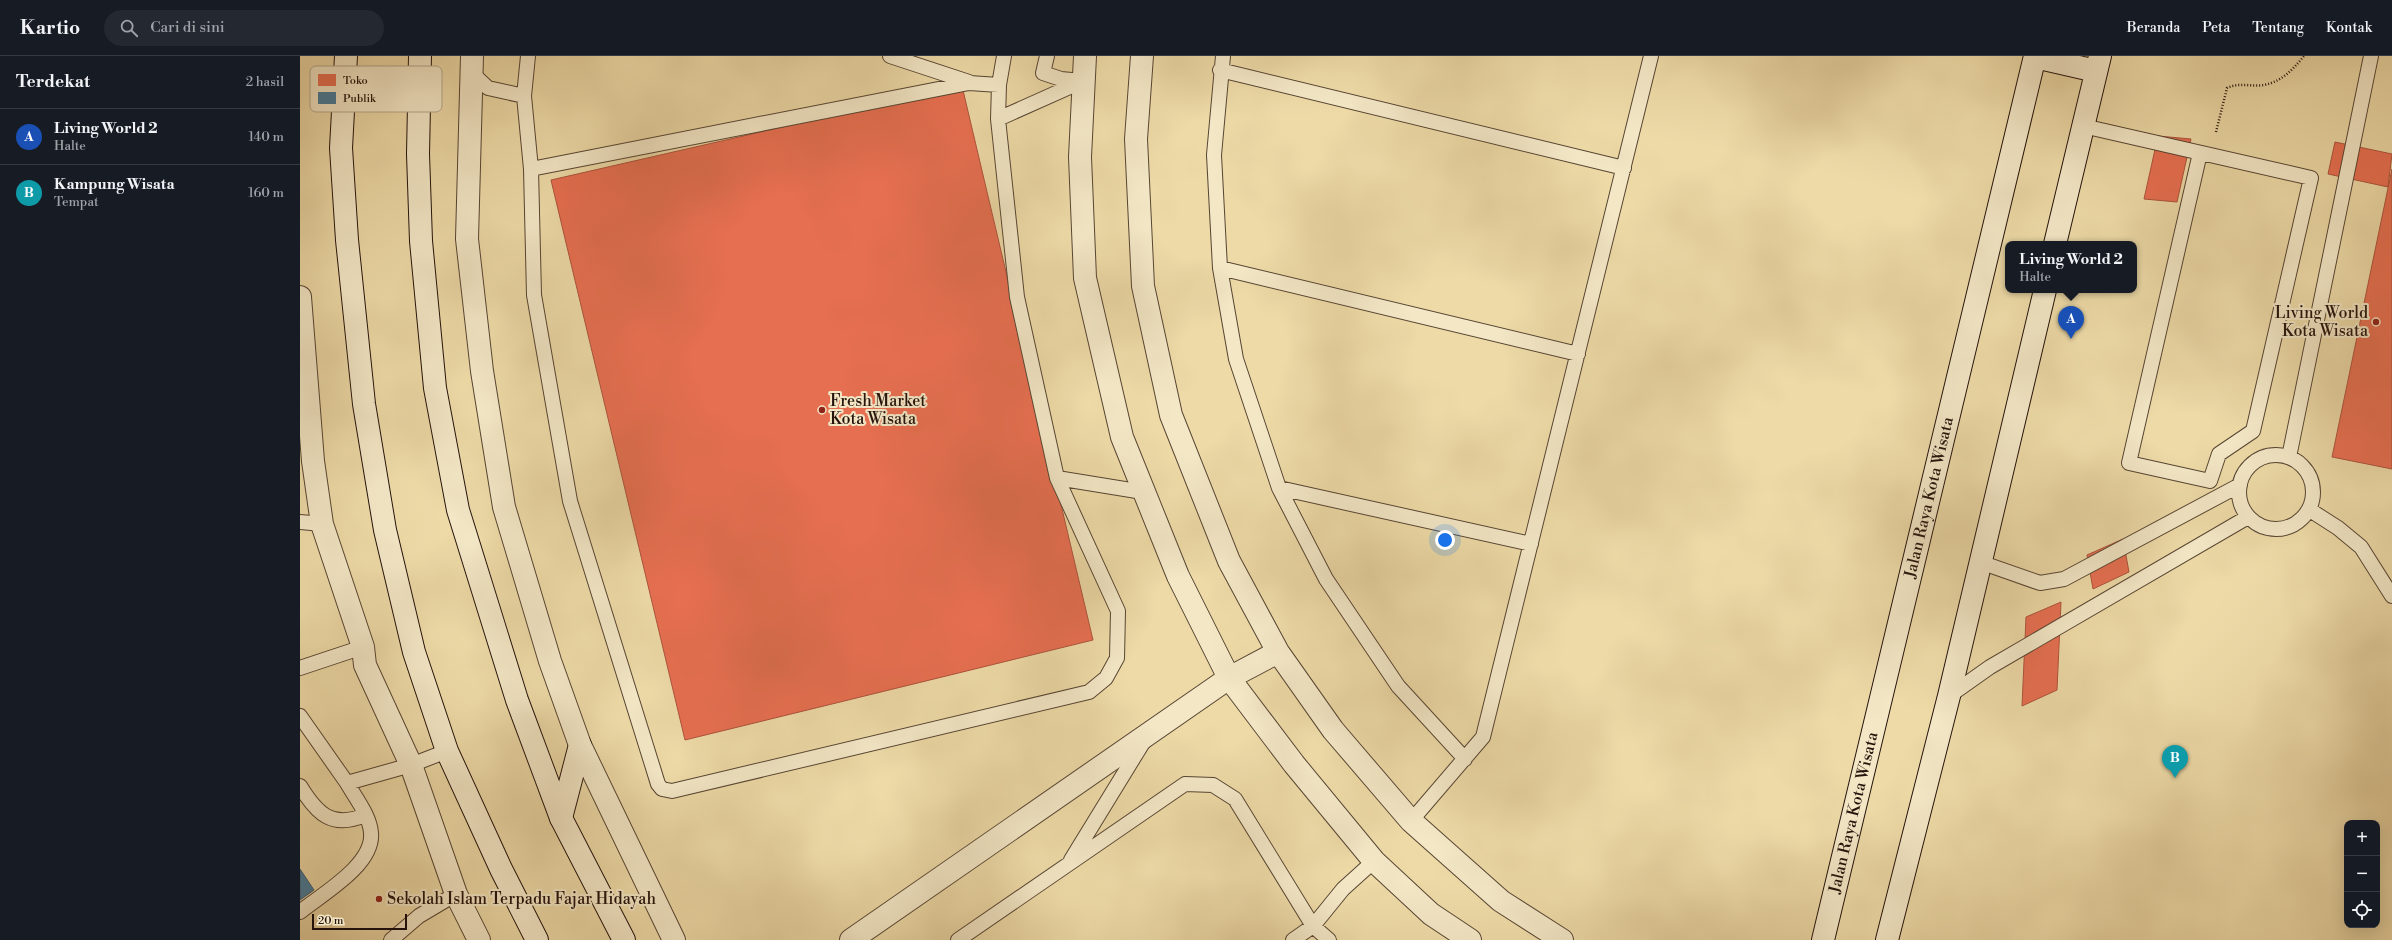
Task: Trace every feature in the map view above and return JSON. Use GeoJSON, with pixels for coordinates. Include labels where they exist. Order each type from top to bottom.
{"type":"FeatureCollection","features":[{"type":"Feature","properties":{"kind":"street"},"geometry":{"type":"LineString","coordinates":[[345,66],[346,56]]}},
{"type":"Feature","properties":{"kind":"street"},"geometry":{"type":"LineString","coordinates":[[420,56],[420,66]]}},
{"type":"Feature","properties":{"kind":"street"},"geometry":{"type":"LineString","coordinates":[[1085,56],[1082,82],[1080,157],[1085,278],[1122,437],[1142,492],[1178,576],[1229,678],[1294,764],[1374,861],[1431,914],[1470,940]]}},
{"type":"Feature","properties":{"kind":"street"},"geometry":{"type":"LineString","coordinates":[[1142,56],[1136,139],[1143,286],[1171,415],[1229,561],[1278,652],[1333,730],[1411,821],[1501,901],[1562,940]]}},
{"type":"Feature","properties":{"kind":"street"},"geometry":{"type":"LineString","coordinates":[[2034,56],[2098,63],[2057,241]]}},
{"type":"Feature","properties":{"kind":"street","name":"Jalan Raya Kota Wisata"},"geometry":{"type":"LineString","coordinates":[[1823,940],[2034,56]]}},
{"type":"Feature","properties":{"kind":"street"},"geometry":{"type":"LineString","coordinates":[[472,65],[467,239],[482,371],[502,500],[550,661],[580,745],[674,940]]}},
{"type":"Feature","properties":{"kind":"street"},"geometry":{"type":"LineString","coordinates":[[342,112],[340,148],[347,240],[364,404],[385,530],[414,652],[447,751],[537,940]]}},
{"type":"Feature","properties":{"kind":"street"},"geometry":{"type":"LineString","coordinates":[[419,112],[418,154],[421,241],[437,395],[458,510],[517,700],[560,818],[624,940]]}},
{"type":"Feature","properties":{"kind":"street"},"geometry":{"type":"LineString","coordinates":[[1888,940],[1949,696],[2044,293]]}},
{"type":"Feature","properties":{"kind":"street"},"geometry":{"type":"LineString","coordinates":[[300,297],[313,461],[322,524],[363,647],[365,665],[411,765],[456,894],[479,940]]}},
{"type":"Feature","properties":{"kind":"street"},"geometry":{"type":"LineString","coordinates":[[851,940],[1229,678],[1278,652]]}},
{"type":"Feature","properties":{"kind":"street"},"geometry":{"type":"LineString","coordinates":[[560,818],[580,745]]}},
{"type":"Feature","properties":{"kind":"lane"},"geometry":{"type":"LineString","coordinates":[[528,56],[524,96],[531,169],[534,295],[570,501],[658,784],[662,788],[672,791],[1090,692],[1106,678],[1118,658],[1118,611],[1057,478],[1017,297],[998,118],[999,85],[1004,56]]}},
{"type":"Feature","properties":{"kind":"lane"},"geometry":{"type":"LineString","coordinates":[[890,56],[969,82],[999,85]]}},
{"type":"Feature","properties":{"kind":"lane"},"geometry":{"type":"LineString","coordinates":[[1048,56],[1043,73],[1061,79],[1082,82]]}},
{"type":"Feature","properties":{"kind":"lane"},"geometry":{"type":"LineString","coordinates":[[1411,821],[1483,737],[1651,56]]}},
{"type":"Feature","properties":{"kind":"lane"},"geometry":{"type":"LineString","coordinates":[[2289,457],[2371,56]]}},
{"type":"Feature","properties":{"kind":"lane"},"geometry":{"type":"LineString","coordinates":[[1465,759],[1398,686],[1326,579],[1279,488],[1236,358],[1220,268],[1214,155],[1222,63],[1624,168]]}},
{"type":"Feature","properties":{"kind":"lane"},"geometry":{"type":"LineString","coordinates":[[472,65],[488,88],[524,96]]}},
{"type":"Feature","properties":{"kind":"lane"},"geometry":{"type":"LineString","coordinates":[[531,169],[969,82]]}},
{"type":"Feature","properties":{"kind":"lane"},"geometry":{"type":"LineString","coordinates":[[998,118],[1082,82]]}},
{"type":"Feature","properties":{"kind":"lane"},"geometry":{"type":"LineString","coordinates":[[2083,126],[2311,178],[2253,431],[2219,454],[2210,482],[2129,463],[2200,153]]}},
{"type":"Feature","properties":{"kind":"lane"},"geometry":{"type":"LineString","coordinates":[[1220,268],[1578,354]]}},
{"type":"Feature","properties":{"kind":"lane"},"geometry":{"type":"LineString","coordinates":[[2274,455],[2289,457],[2303,466],[2312,479],[2314,495],[2310,510],[2298,524],[2281,530],[2263,528],[2248,517],[2240,502],[2240,485],[2246,470],[2258,460],[2274,455]]}},
{"type":"Feature","properties":{"kind":"lane"},"geometry":{"type":"LineString","coordinates":[[1057,478],[1142,492]]}},
{"type":"Feature","properties":{"kind":"lane"},"geometry":{"type":"LineString","coordinates":[[1980,562],[2040,583],[2064,579],[2240,485]]}},
{"type":"Feature","properties":{"kind":"lane"},"geometry":{"type":"LineString","coordinates":[[1279,488],[1531,544]]}},
{"type":"Feature","properties":{"kind":"lane"},"geometry":{"type":"LineString","coordinates":[[2310,510],[2338,528],[2361,547],[2392,596]]}},
{"type":"Feature","properties":{"kind":"lane"},"geometry":{"type":"LineString","coordinates":[[1949,696],[1990,667],[2248,517]]}},
{"type":"Feature","properties":{"kind":"lane"},"geometry":{"type":"LineString","coordinates":[[300,522],[322,524]]}},
{"type":"Feature","properties":{"kind":"lane"},"geometry":{"type":"LineString","coordinates":[[300,668],[363,647]]}},
{"type":"Feature","properties":{"kind":"lane"},"geometry":{"type":"LineString","coordinates":[[300,716],[348,783],[365,815],[372,833],[368,850],[359,866],[300,912]]}},
{"type":"Feature","properties":{"kind":"lane"},"geometry":{"type":"LineString","coordinates":[[1068,864],[1148,734]]}},
{"type":"Feature","properties":{"kind":"lane"},"geometry":{"type":"LineString","coordinates":[[348,783],[411,765],[447,751]]}},
{"type":"Feature","properties":{"kind":"lane"},"geometry":{"type":"LineString","coordinates":[[958,940],[1185,784],[1213,785],[1235,800],[1313,926],[1329,940]]}},
{"type":"Feature","properties":{"kind":"lane"},"geometry":{"type":"LineString","coordinates":[[300,786],[313,808],[333,820],[349,822],[365,815]]}},
{"type":"Feature","properties":{"kind":"lane"},"geometry":{"type":"LineString","coordinates":[[1293,940],[1313,926],[1343,889],[1374,861]]}},
{"type":"Feature","properties":{"kind":"lane"},"geometry":{"type":"LineString","coordinates":[[391,940],[419,916],[456,894]]}},
{"type":"Feature","properties":{"kind":"path"},"geometry":{"type":"LineString","coordinates":[[2216,132],[2228,88],[2236,84],[2264,85],[2288,76],[2304,56]]}},
{"type":"Feature","properties":{"kind":"building: Toko","name":"Fresh Market Kota Wisata"},"geometry":{"type":"Polygon","coordinates":[[[962,86],[1093,640],[685,740],[551,180],[962,86]]]}},
{"type":"Feature","properties":{"kind":"building: Toko"},"geometry":{"type":"Polygon","coordinates":[[[2158,136],[2191,139],[2177,202],[2144,199],[2158,136]]]}},
{"type":"Feature","properties":{"kind":"building: Toko"},"geometry":{"type":"Polygon","coordinates":[[[2335,142],[2392,154],[2388,187],[2328,174],[2335,142]]]}},
{"type":"Feature","properties":{"kind":"building: Toko","name":"Living World Kota Wisata"},"geometry":{"type":"Polygon","coordinates":[[[2392,169],[2392,469],[2332,457],[2392,169]]]}},
{"type":"Feature","properties":{"kind":"building: Toko"},"geometry":{"type":"Polygon","coordinates":[[[2123,539],[2129,572],[2093,589],[2087,555],[2123,539]]]}},
{"type":"Feature","properties":{"kind":"building: Toko"},"geometry":{"type":"Polygon","coordinates":[[[2061,602],[2057,690],[2022,706],[2026,617],[2061,602]]]}},
{"type":"Feature","properties":{"kind":"building: Publik"},"geometry":{"type":"Polygon","coordinates":[[[300,869],[314,890],[300,900],[300,869]]]}},
{"type":"Feature","properties":{"kind":"place","name":"Living World Kota Wisata"},"geometry":{"type":"Point","coordinates":[2376,322]}},
{"type":"Feature","properties":{"kind":"place","name":"Living World 2"},"geometry":{"type":"Point","coordinates":[2071,339]}},
{"type":"Feature","properties":{"kind":"place","name":"Fresh Market Kota Wisata"},"geometry":{"type":"Point","coordinates":[822,410]}},
{"type":"Feature","properties":{"kind":"place","name":"Kampung Wisata"},"geometry":{"type":"Point","coordinates":[2175,778]}},
{"type":"Feature","properties":{"kind":"place","name":"Sekolah Islam Terpadu Fajar Hidayah"},"geometry":{"type":"Point","coordinates":[379,899]}}]}
